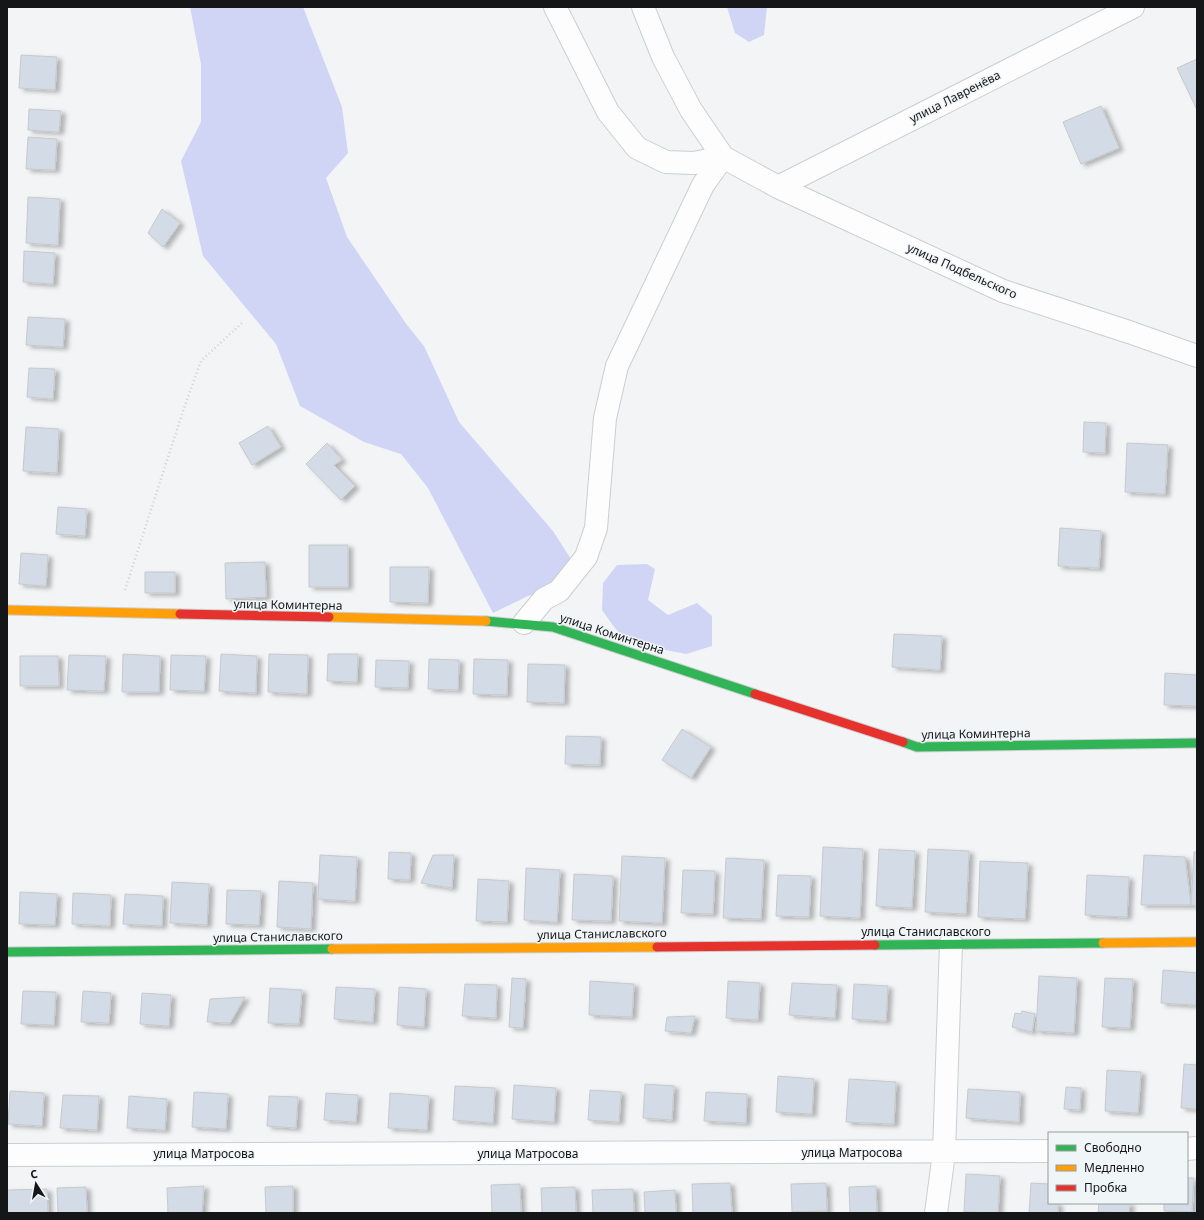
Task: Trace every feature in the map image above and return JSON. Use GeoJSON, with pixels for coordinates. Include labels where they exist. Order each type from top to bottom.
{"type":"FeatureCollection","features":[{"type":"Feature","properties":{"kind":"street"},"geometry":{"type":"LineString","coordinates":[[555,7],[608,112],[637,148],[666,162],[694,163],[723,157]]}},
{"type":"Feature","properties":{"kind":"street"},"geometry":{"type":"LineString","coordinates":[[643,7],[663,57],[691,110],[723,157]]}},
{"type":"Feature","properties":{"kind":"street","name":"улица Лавренёва"},"geometry":{"type":"LineString","coordinates":[[778,188],[1133,7]]}},
{"type":"Feature","properties":{"kind":"street"},"geometry":{"type":"LineString","coordinates":[[524,623],[544,598],[559,591],[586,557],[596,528],[605,418],[617,366],[703,185],[723,157]]}},
{"type":"Feature","properties":{"kind":"street","name":"улица Подбельского"},"geometry":{"type":"LineString","coordinates":[[723,157],[778,188],[1003,291],[1197,356]]}},
{"type":"Feature","properties":{"kind":"street","name":"улица Коминтерна"},"geometry":{"type":"LineString","coordinates":[[7,610],[118,614],[494,621],[524,623],[554,627],[916,747],[1197,743]]}},
{"type":"Feature","properties":{"kind":"street","name":"улица Станиславского"},"geometry":{"type":"LineString","coordinates":[[7,952],[1197,942]]}},
{"type":"Feature","properties":{"kind":"street"},"geometry":{"type":"LineString","coordinates":[[936,1213],[944,1153],[951,943]]}},
{"type":"Feature","properties":{"kind":"street","name":"улица Матросова"},"geometry":{"type":"LineString","coordinates":[[7,1155],[944,1153],[1048,1151]]}},
{"type":"Feature","properties":{"kind":"path"},"geometry":{"type":"LineString","coordinates":[[118,614],[184,408],[201,361],[244,322]]}},
{"type":"Feature","properties":{"kind":"shaded area"},"geometry":{"type":"Polygon","coordinates":[[[190,7],[303,7],[342,107],[348,153],[326,178],[347,237],[407,325],[424,346],[459,422],[553,531],[583,578],[528,596],[493,613],[428,488],[401,454],[364,442],[300,406],[276,344],[203,256],[181,161],[201,122],[201,64],[190,7]]]}},
{"type":"Feature","properties":{"kind":"shaded area"},"geometry":{"type":"Polygon","coordinates":[[[727,7],[767,7],[764,35],[749,42],[735,33],[727,7]]]}},
{"type":"Feature","properties":{"kind":"shaded area"},"geometry":{"type":"Polygon","coordinates":[[[647,564],[655,569],[648,600],[668,615],[697,603],[712,616],[712,646],[686,654],[629,643],[614,627],[602,610],[603,583],[617,565],[647,564]]]}},
{"type":"Feature","properties":{"kind":"building"},"geometry":{"type":"Polygon","coordinates":[[[21,55],[57,57],[55,90],[19,88],[21,55]]]}},
{"type":"Feature","properties":{"kind":"building"},"geometry":{"type":"Polygon","coordinates":[[[1197,59],[1197,110],[1177,68],[1197,59]]]}},
{"type":"Feature","properties":{"kind":"building"},"geometry":{"type":"Polygon","coordinates":[[[1101,106],[1119,148],[1081,164],[1063,122],[1101,106]]]}},
{"type":"Feature","properties":{"kind":"building"},"geometry":{"type":"Polygon","coordinates":[[[29,109],[61,111],[59,132],[28,130],[29,109]]]}},
{"type":"Feature","properties":{"kind":"building"},"geometry":{"type":"Polygon","coordinates":[[[28,137],[57,139],[55,170],[26,169],[28,137]]]}},
{"type":"Feature","properties":{"kind":"building"},"geometry":{"type":"Polygon","coordinates":[[[28,197],[60,199],[58,245],[26,243],[28,197]]]}},
{"type":"Feature","properties":{"kind":"building"},"geometry":{"type":"Polygon","coordinates":[[[162,209],[180,223],[163,247],[148,233],[162,209]]]}},
{"type":"Feature","properties":{"kind":"building"},"geometry":{"type":"Polygon","coordinates":[[[24,251],[55,253],[53,284],[23,282],[24,251]]]}},
{"type":"Feature","properties":{"kind":"building"},"geometry":{"type":"Polygon","coordinates":[[[28,317],[65,319],[63,347],[26,345],[28,317]]]}},
{"type":"Feature","properties":{"kind":"building"},"geometry":{"type":"Polygon","coordinates":[[[29,368],[55,369],[53,399],[27,397],[29,368]]]}},
{"type":"Feature","properties":{"kind":"building"},"geometry":{"type":"Polygon","coordinates":[[[1084,422],[1106,423],[1105,453],[1083,452],[1084,422]]]}},
{"type":"Feature","properties":{"kind":"building"},"geometry":{"type":"Polygon","coordinates":[[[268,426],[281,447],[252,465],[239,443],[268,426]]]}},
{"type":"Feature","properties":{"kind":"building"},"geometry":{"type":"Polygon","coordinates":[[[26,427],[59,429],[57,473],[23,471],[26,427]]]}},
{"type":"Feature","properties":{"kind":"building"},"geometry":{"type":"Polygon","coordinates":[[[327,443],[342,460],[334,465],[355,486],[341,500],[306,464],[327,443]]]}},
{"type":"Feature","properties":{"kind":"building"},"geometry":{"type":"Polygon","coordinates":[[[1127,443],[1168,445],[1165,494],[1125,492],[1127,443]]]}},
{"type":"Feature","properties":{"kind":"building"},"geometry":{"type":"Polygon","coordinates":[[[58,507],[87,509],[85,536],[56,534],[58,507]]]}},
{"type":"Feature","properties":{"kind":"building"},"geometry":{"type":"Polygon","coordinates":[[[1060,528],[1101,531],[1099,568],[1058,566],[1060,528]]]}},
{"type":"Feature","properties":{"kind":"building"},"geometry":{"type":"Polygon","coordinates":[[[309,545],[348,545],[348,587],[309,587],[309,545]]]}},
{"type":"Feature","properties":{"kind":"building"},"geometry":{"type":"Polygon","coordinates":[[[21,553],[48,555],[46,586],[19,584],[21,553]]]}},
{"type":"Feature","properties":{"kind":"building"},"geometry":{"type":"Polygon","coordinates":[[[265,562],[266,597],[226,599],[225,563],[265,562]]]}},
{"type":"Feature","properties":{"kind":"building"},"geometry":{"type":"Polygon","coordinates":[[[390,567],[429,567],[428,603],[390,602],[390,567]]]}},
{"type":"Feature","properties":{"kind":"building"},"geometry":{"type":"Polygon","coordinates":[[[145,572],[175,572],[175,593],[145,593],[145,572]]]}},
{"type":"Feature","properties":{"kind":"building"},"geometry":{"type":"Polygon","coordinates":[[[894,634],[942,636],[940,670],[892,667],[894,634]]]}},
{"type":"Feature","properties":{"kind":"building"},"geometry":{"type":"Polygon","coordinates":[[[123,654],[160,656],[159,692],[122,692],[123,654]]]}},
{"type":"Feature","properties":{"kind":"building"},"geometry":{"type":"Polygon","coordinates":[[[221,654],[257,656],[256,693],[219,691],[221,654]]]}},
{"type":"Feature","properties":{"kind":"building"},"geometry":{"type":"Polygon","coordinates":[[[269,654],[308,655],[307,694],[268,692],[269,654]]]}},
{"type":"Feature","properties":{"kind":"building"},"geometry":{"type":"Polygon","coordinates":[[[328,654],[358,654],[357,682],[327,681],[328,654]]]}},
{"type":"Feature","properties":{"kind":"building"},"geometry":{"type":"Polygon","coordinates":[[[69,655],[106,656],[104,691],[67,690],[69,655]]]}},
{"type":"Feature","properties":{"kind":"building"},"geometry":{"type":"Polygon","coordinates":[[[171,655],[206,656],[204,691],[170,690],[171,655]]]}},
{"type":"Feature","properties":{"kind":"building"},"geometry":{"type":"Polygon","coordinates":[[[20,656],[58,656],[59,686],[20,686],[20,656]]]}},
{"type":"Feature","properties":{"kind":"building"},"geometry":{"type":"Polygon","coordinates":[[[429,659],[459,660],[458,690],[428,689],[429,659]]]}},
{"type":"Feature","properties":{"kind":"building"},"geometry":{"type":"Polygon","coordinates":[[[474,659],[508,660],[507,695],[473,694],[474,659]]]}},
{"type":"Feature","properties":{"kind":"building"},"geometry":{"type":"Polygon","coordinates":[[[376,660],[409,661],[408,688],[375,687],[376,660]]]}},
{"type":"Feature","properties":{"kind":"building"},"geometry":{"type":"Polygon","coordinates":[[[528,664],[565,665],[564,703],[527,702],[528,664]]]}},
{"type":"Feature","properties":{"kind":"building"},"geometry":{"type":"Polygon","coordinates":[[[1165,673],[1197,675],[1197,706],[1164,705],[1165,673]]]}},
{"type":"Feature","properties":{"kind":"building"},"geometry":{"type":"Polygon","coordinates":[[[682,729],[711,747],[691,778],[662,760],[682,729]]]}},
{"type":"Feature","properties":{"kind":"building"},"geometry":{"type":"Polygon","coordinates":[[[566,736],[601,737],[600,765],[565,764],[566,736]]]}},
{"type":"Feature","properties":{"kind":"building"},"geometry":{"type":"Polygon","coordinates":[[[823,847],[863,849],[860,918],[820,916],[823,847]]]}},
{"type":"Feature","properties":{"kind":"building"},"geometry":{"type":"Polygon","coordinates":[[[879,849],[915,851],[912,908],[876,906],[879,849]]]}},
{"type":"Feature","properties":{"kind":"building"},"geometry":{"type":"Polygon","coordinates":[[[928,849],[969,851],[966,914],[925,912],[928,849]]]}},
{"type":"Feature","properties":{"kind":"building"},"geometry":{"type":"Polygon","coordinates":[[[389,852],[411,853],[410,880],[388,879],[389,852]]]}},
{"type":"Feature","properties":{"kind":"building"},"geometry":{"type":"Polygon","coordinates":[[[1194,852],[1197,852],[1197,906],[1191,905],[1194,852]]]}},
{"type":"Feature","properties":{"kind":"building"},"geometry":{"type":"Polygon","coordinates":[[[320,855],[357,857],[355,901],[318,899],[320,855]]]}},
{"type":"Feature","properties":{"kind":"building"},"geometry":{"type":"Polygon","coordinates":[[[433,855],[454,855],[452,888],[421,883],[433,855]]]}},
{"type":"Feature","properties":{"kind":"building"},"geometry":{"type":"Polygon","coordinates":[[[1144,855],[1185,857],[1191,905],[1141,905],[1144,855]]]}},
{"type":"Feature","properties":{"kind":"building"},"geometry":{"type":"Polygon","coordinates":[[[622,856],[665,858],[662,923],[619,921],[622,856]]]}},
{"type":"Feature","properties":{"kind":"building"},"geometry":{"type":"Polygon","coordinates":[[[726,858],[764,860],[761,919],[723,918],[726,858]]]}},
{"type":"Feature","properties":{"kind":"building"},"geometry":{"type":"Polygon","coordinates":[[[980,861],[1028,863],[1025,919],[978,917],[980,861]]]}},
{"type":"Feature","properties":{"kind":"building"},"geometry":{"type":"Polygon","coordinates":[[[526,868],[560,870],[557,922],[524,920],[526,868]]]}},
{"type":"Feature","properties":{"kind":"building"},"geometry":{"type":"Polygon","coordinates":[[[683,870],[715,871],[713,914],[681,913],[683,870]]]}},
{"type":"Feature","properties":{"kind":"building"},"geometry":{"type":"Polygon","coordinates":[[[574,874],[613,876],[611,921],[572,920],[574,874]]]}},
{"type":"Feature","properties":{"kind":"building"},"geometry":{"type":"Polygon","coordinates":[[[778,875],[811,876],[809,917],[776,916],[778,875]]]}},
{"type":"Feature","properties":{"kind":"building"},"geometry":{"type":"Polygon","coordinates":[[[1087,875],[1129,877],[1127,917],[1085,915],[1087,875]]]}},
{"type":"Feature","properties":{"kind":"building"},"geometry":{"type":"Polygon","coordinates":[[[478,879],[509,881],[507,922],[476,921],[478,879]]]}},
{"type":"Feature","properties":{"kind":"building"},"geometry":{"type":"Polygon","coordinates":[[[279,881],[313,883],[311,929],[277,927],[279,881]]]}},
{"type":"Feature","properties":{"kind":"building"},"geometry":{"type":"Polygon","coordinates":[[[172,882],[209,884],[207,925],[170,923],[172,882]]]}},
{"type":"Feature","properties":{"kind":"building"},"geometry":{"type":"Polygon","coordinates":[[[227,890],[261,891],[259,925],[226,924],[227,890]]]}},
{"type":"Feature","properties":{"kind":"building"},"geometry":{"type":"Polygon","coordinates":[[[20,892],[57,894],[55,925],[19,924],[20,892]]]}},
{"type":"Feature","properties":{"kind":"building"},"geometry":{"type":"Polygon","coordinates":[[[73,893],[111,895],[110,926],[72,924],[73,893]]]}},
{"type":"Feature","properties":{"kind":"building"},"geometry":{"type":"Polygon","coordinates":[[[125,894],[163,896],[162,926],[123,924],[125,894]]]}},
{"type":"Feature","properties":{"kind":"building"},"geometry":{"type":"Polygon","coordinates":[[[1163,970],[1197,973],[1196,1005],[1161,1003],[1163,970]]]}},
{"type":"Feature","properties":{"kind":"building"},"geometry":{"type":"Polygon","coordinates":[[[1039,976],[1077,978],[1074,1033],[1036,1031],[1039,976]]]}},
{"type":"Feature","properties":{"kind":"building"},"geometry":{"type":"Polygon","coordinates":[[[512,978],[526,979],[523,1028],[509,1027],[512,978]]]}},
{"type":"Feature","properties":{"kind":"building"},"geometry":{"type":"Polygon","coordinates":[[[1105,978],[1133,979],[1130,1028],[1102,1027],[1105,978]]]}},
{"type":"Feature","properties":{"kind":"building"},"geometry":{"type":"Polygon","coordinates":[[[590,981],[634,984],[632,1017],[589,1015],[590,981]]]}},
{"type":"Feature","properties":{"kind":"building"},"geometry":{"type":"Polygon","coordinates":[[[728,981],[760,983],[758,1020],[726,1018],[728,981]]]}},
{"type":"Feature","properties":{"kind":"building"},"geometry":{"type":"Polygon","coordinates":[[[792,983],[837,985],[835,1018],[789,1015],[792,983]]]}},
{"type":"Feature","properties":{"kind":"building"},"geometry":{"type":"Polygon","coordinates":[[[465,984],[497,985],[496,1018],[462,1016],[465,984]]]}},
{"type":"Feature","properties":{"kind":"building"},"geometry":{"type":"Polygon","coordinates":[[[854,984],[888,986],[886,1021],[852,1019],[854,984]]]}},
{"type":"Feature","properties":{"kind":"building"},"geometry":{"type":"Polygon","coordinates":[[[336,987],[375,989],[373,1022],[334,1019],[336,987]]]}},
{"type":"Feature","properties":{"kind":"building"},"geometry":{"type":"Polygon","coordinates":[[[399,987],[426,989],[424,1027],[397,1025],[399,987]]]}},
{"type":"Feature","properties":{"kind":"building"},"geometry":{"type":"Polygon","coordinates":[[[270,988],[302,990],[299,1024],[268,1023],[270,988]]]}},
{"type":"Feature","properties":{"kind":"building"},"geometry":{"type":"Polygon","coordinates":[[[23,991],[56,992],[54,1025],[21,1024],[23,991]]]}},
{"type":"Feature","properties":{"kind":"building"},"geometry":{"type":"Polygon","coordinates":[[[83,991],[111,993],[109,1023],[81,1022],[83,991]]]}},
{"type":"Feature","properties":{"kind":"building"},"geometry":{"type":"Polygon","coordinates":[[[142,993],[171,995],[169,1026],[140,1024],[142,993]]]}},
{"type":"Feature","properties":{"kind":"building"},"geometry":{"type":"Polygon","coordinates":[[[245,997],[230,1023],[207,1022],[210,999],[245,997]]]}},
{"type":"Feature","properties":{"kind":"building"},"geometry":{"type":"Polygon","coordinates":[[[1022,1011],[1035,1014],[1032,1032],[1012,1027],[1015,1013],[1021,1014],[1022,1011]]]}},
{"type":"Feature","properties":{"kind":"building"},"geometry":{"type":"Polygon","coordinates":[[[695,1016],[691,1033],[665,1031],[667,1017],[695,1016]]]}},
{"type":"Feature","properties":{"kind":"building"},"geometry":{"type":"Polygon","coordinates":[[[1184,1064],[1197,1065],[1197,1109],[1181,1108],[1184,1064]]]}},
{"type":"Feature","properties":{"kind":"building"},"geometry":{"type":"Polygon","coordinates":[[[1107,1070],[1141,1072],[1138,1113],[1105,1111],[1107,1070]]]}},
{"type":"Feature","properties":{"kind":"building"},"geometry":{"type":"Polygon","coordinates":[[[778,1076],[814,1079],[812,1114],[776,1112],[778,1076]]]}},
{"type":"Feature","properties":{"kind":"building"},"geometry":{"type":"Polygon","coordinates":[[[849,1079],[896,1082],[894,1124],[846,1122],[849,1079]]]}},
{"type":"Feature","properties":{"kind":"building"},"geometry":{"type":"Polygon","coordinates":[[[645,1084],[674,1086],[672,1120],[643,1118],[645,1084]]]}},
{"type":"Feature","properties":{"kind":"building"},"geometry":{"type":"Polygon","coordinates":[[[514,1085],[556,1088],[554,1122],[512,1119],[514,1085]]]}},
{"type":"Feature","properties":{"kind":"building"},"geometry":{"type":"Polygon","coordinates":[[[455,1086],[495,1088],[493,1123],[453,1120],[455,1086]]]}},
{"type":"Feature","properties":{"kind":"building"},"geometry":{"type":"Polygon","coordinates":[[[1066,1087],[1081,1088],[1080,1110],[1064,1109],[1066,1087]]]}},
{"type":"Feature","properties":{"kind":"building"},"geometry":{"type":"Polygon","coordinates":[[[968,1089],[1020,1092],[1019,1122],[966,1118],[968,1089]]]}},
{"type":"Feature","properties":{"kind":"building"},"geometry":{"type":"Polygon","coordinates":[[[590,1090],[621,1092],[619,1122],[588,1120],[590,1090]]]}},
{"type":"Feature","properties":{"kind":"building"},"geometry":{"type":"Polygon","coordinates":[[[10,1091],[44,1093],[42,1126],[8,1124],[10,1091]]]}},
{"type":"Feature","properties":{"kind":"building"},"geometry":{"type":"Polygon","coordinates":[[[194,1092],[228,1094],[226,1129],[192,1127],[194,1092]]]}},
{"type":"Feature","properties":{"kind":"building"},"geometry":{"type":"Polygon","coordinates":[[[706,1092],[747,1094],[746,1123],[704,1121],[706,1092]]]}},
{"type":"Feature","properties":{"kind":"building"},"geometry":{"type":"Polygon","coordinates":[[[326,1093],[358,1095],[356,1122],[324,1120],[326,1093]]]}},
{"type":"Feature","properties":{"kind":"building"},"geometry":{"type":"Polygon","coordinates":[[[390,1093],[429,1096],[427,1130],[388,1128],[390,1093]]]}},
{"type":"Feature","properties":{"kind":"building"},"geometry":{"type":"Polygon","coordinates":[[[63,1095],[99,1096],[97,1130],[60,1128],[63,1095]]]}},
{"type":"Feature","properties":{"kind":"building"},"geometry":{"type":"Polygon","coordinates":[[[129,1096],[167,1099],[165,1130],[127,1128],[129,1096]]]}},
{"type":"Feature","properties":{"kind":"building"},"geometry":{"type":"Polygon","coordinates":[[[269,1096],[298,1097],[296,1128],[267,1126],[269,1096]]]}},
{"type":"Feature","properties":{"kind":"building"},"geometry":{"type":"Polygon","coordinates":[[[966,1174],[1000,1176],[998,1213],[964,1212],[966,1174]]]}},
{"type":"Feature","properties":{"kind":"building"},"geometry":{"type":"Polygon","coordinates":[[[1188,1178],[1194,1178],[1192,1212],[1164,1211],[1164,1204],[1188,1204],[1188,1178]]]}},
{"type":"Feature","properties":{"kind":"building"},"geometry":{"type":"Polygon","coordinates":[[[730,1183],[732,1213],[693,1213],[692,1184],[730,1183]]]}},
{"type":"Feature","properties":{"kind":"building"},"geometry":{"type":"Polygon","coordinates":[[[826,1183],[827,1211],[792,1212],[791,1184],[826,1183]]]}},
{"type":"Feature","properties":{"kind":"building"},"geometry":{"type":"Polygon","coordinates":[[[1031,1183],[1048,1184],[1048,1204],[1058,1204],[1058,1213],[1029,1213],[1031,1183]]]}},
{"type":"Feature","properties":{"kind":"building"},"geometry":{"type":"Polygon","coordinates":[[[520,1184],[521,1213],[492,1213],[491,1185],[520,1184]]]}},
{"type":"Feature","properties":{"kind":"building"},"geometry":{"type":"Polygon","coordinates":[[[204,1186],[202,1213],[168,1213],[167,1188],[204,1186]]]}},
{"type":"Feature","properties":{"kind":"building"},"geometry":{"type":"Polygon","coordinates":[[[293,1186],[293,1213],[266,1213],[265,1187],[293,1186]]]}},
{"type":"Feature","properties":{"kind":"building"},"geometry":{"type":"Polygon","coordinates":[[[876,1186],[877,1213],[850,1213],[849,1187],[876,1186]]]}},
{"type":"Feature","properties":{"kind":"building"},"geometry":{"type":"Polygon","coordinates":[[[86,1187],[87,1213],[58,1213],[57,1188],[86,1187]]]}},
{"type":"Feature","properties":{"kind":"building"},"geometry":{"type":"Polygon","coordinates":[[[575,1187],[576,1213],[542,1213],[541,1188],[575,1187]]]}},
{"type":"Feature","properties":{"kind":"building"},"geometry":{"type":"Polygon","coordinates":[[[47,1189],[48,1213],[7,1213],[7,1190],[47,1189]]]}},
{"type":"Feature","properties":{"kind":"building"},"geometry":{"type":"Polygon","coordinates":[[[633,1189],[634,1213],[593,1213],[592,1190],[633,1189]]]}},
{"type":"Feature","properties":{"kind":"building"},"geometry":{"type":"Polygon","coordinates":[[[675,1190],[676,1213],[645,1213],[644,1192],[675,1190]]]}},
{"type":"Feature","properties":{"kind":"building"},"geometry":{"type":"Polygon","coordinates":[[[1099,1204],[1130,1204],[1129,1213],[1098,1212],[1099,1204]]]}},
{"type":"Feature","properties":{"kind":"traffic: fast"},"geometry":{"type":"LineString","coordinates":[[486,621],[553,627],[755,694]]}},
{"type":"Feature","properties":{"kind":"traffic: fast"},"geometry":{"type":"LineString","coordinates":[[903,742],[917,747],[1197,743]]}},
{"type":"Feature","properties":{"kind":"traffic: fast"},"geometry":{"type":"LineString","coordinates":[[875,945],[1103,943]]}},
{"type":"Feature","properties":{"kind":"traffic: fast"},"geometry":{"type":"LineString","coordinates":[[7,952],[332,949]]}},
{"type":"Feature","properties":{"kind":"traffic: slow"},"geometry":{"type":"LineString","coordinates":[[7,610],[180,614]]}},
{"type":"Feature","properties":{"kind":"traffic: slow"},"geometry":{"type":"LineString","coordinates":[[329,617],[486,621]]}},
{"type":"Feature","properties":{"kind":"traffic: slow"},"geometry":{"type":"LineString","coordinates":[[1103,943],[1197,942]]}},
{"type":"Feature","properties":{"kind":"traffic: slow"},"geometry":{"type":"LineString","coordinates":[[332,949],[657,947]]}},
{"type":"Feature","properties":{"kind":"traffic: jam"},"geometry":{"type":"LineString","coordinates":[[180,614],[329,617]]}},
{"type":"Feature","properties":{"kind":"traffic: jam"},"geometry":{"type":"LineString","coordinates":[[755,694],[903,742]]}},
{"type":"Feature","properties":{"kind":"traffic: jam"},"geometry":{"type":"LineString","coordinates":[[657,947],[875,945]]}}]}
